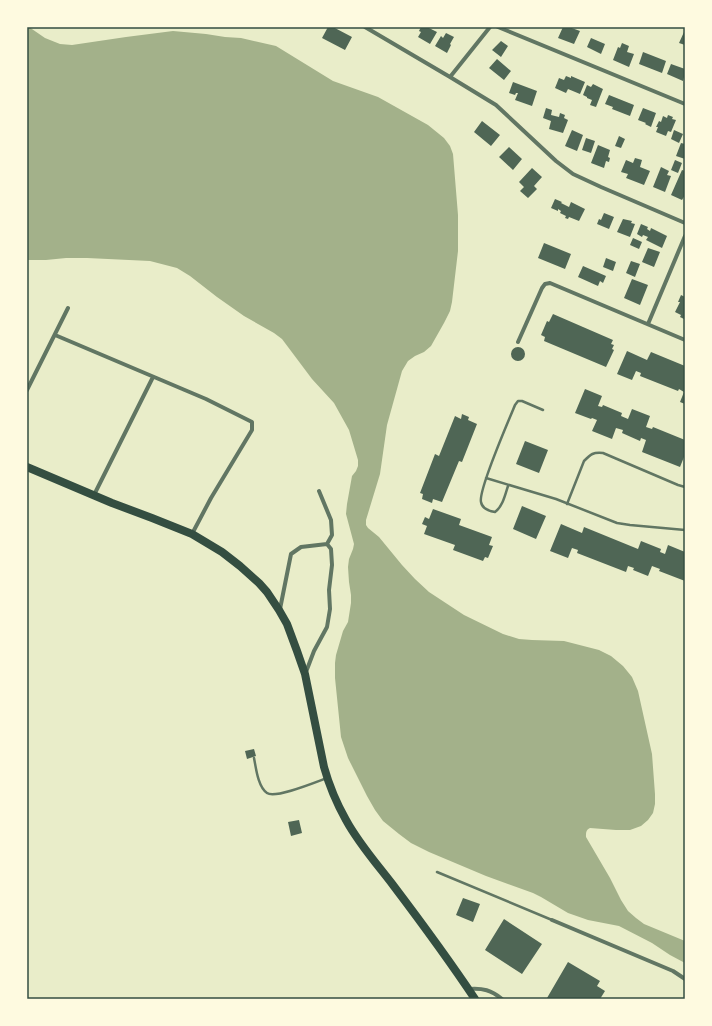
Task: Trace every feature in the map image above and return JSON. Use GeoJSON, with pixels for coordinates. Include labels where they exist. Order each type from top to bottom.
{"type":"FeatureCollection","features":[{"type":"Feature","properties":{"kind":"main road"},"geometry":{"type":"LineString","coordinates":[[27,467],[112,503],[192,534],[216,548],[240,566],[267,592],[287,624],[305,674],[327,778],[346,820],[358,840],[397,890],[475,999]]}},
{"type":"Feature","properties":{"kind":"street"},"geometry":{"type":"LineString","coordinates":[[365,27],[496,105],[556,161],[573,174],[601,188],[685,223]]}},
{"type":"Feature","properties":{"kind":"street"},"geometry":{"type":"LineString","coordinates":[[450,77],[490,27]]}},
{"type":"Feature","properties":{"kind":"street"},"geometry":{"type":"LineString","coordinates":[[498,27],[685,104]]}},
{"type":"Feature","properties":{"kind":"street"},"geometry":{"type":"LineString","coordinates":[[648,324],[685,236]]}},
{"type":"Feature","properties":{"kind":"street"},"geometry":{"type":"LineString","coordinates":[[518,342],[542,288],[545,284],[550,283],[685,340]]}},
{"type":"Feature","properties":{"kind":"street"},"geometry":{"type":"LineString","coordinates":[[27,390],[68,308]]}},
{"type":"Feature","properties":{"kind":"street"},"geometry":{"type":"LineString","coordinates":[[55,335],[206,399],[252,422],[252,430],[211,498],[192,534]]}},
{"type":"Feature","properties":{"kind":"street"},"geometry":{"type":"LineString","coordinates":[[94,495],[153,377]]}},
{"type":"Feature","properties":{"kind":"street"},"geometry":{"type":"LineString","coordinates":[[319,491],[331,520],[332,535],[327,544]]}},
{"type":"Feature","properties":{"kind":"street"},"geometry":{"type":"LineString","coordinates":[[279,610],[291,554],[301,547],[327,544]]}},
{"type":"Feature","properties":{"kind":"street"},"geometry":{"type":"LineString","coordinates":[[305,674],[314,651],[327,627],[330,609],[329,590],[332,565],[331,549],[327,544]]}},
{"type":"Feature","properties":{"kind":"street"},"geometry":{"type":"LineString","coordinates":[[552,920],[673,971],[685,979]]}},
{"type":"Feature","properties":{"kind":"street"},"geometry":{"type":"LineString","coordinates":[[468,989],[481,988],[497,995],[502,999]]}},
{"type":"Feature","properties":{"kind":"lane"},"geometry":{"type":"LineString","coordinates":[[508,486],[502,504],[498,510],[495,512],[490,511],[483,507],[480,502],[481,493],[515,405],[518,401],[522,401],[543,410]]}},
{"type":"Feature","properties":{"kind":"lane"},"geometry":{"type":"LineString","coordinates":[[567,504],[584,461],[595,452],[603,453],[685,487]]}},
{"type":"Feature","properties":{"kind":"lane"},"geometry":{"type":"LineString","coordinates":[[486,478],[508,486],[556,499],[617,522],[630,525],[685,530]]}},
{"type":"Feature","properties":{"kind":"lane"},"geometry":{"type":"LineString","coordinates":[[254,758],[260,784],[266,792],[270,794],[283,793],[327,778]]}},
{"type":"Feature","properties":{"kind":"lane"},"geometry":{"type":"LineString","coordinates":[[437,872],[552,920]]}},
{"type":"Feature","properties":{"kind":"shaded area"},"geometry":{"type":"Polygon","coordinates":[[[27,27],[45,38],[60,44],[72,45],[173,31],[241,38],[276,46],[333,81],[378,97],[428,125],[444,138],[450,146],[453,154],[458,215],[458,251],[452,302],[450,311],[431,346],[424,352],[408,361],[402,371],[387,425],[380,474],[366,520],[366,525],[379,537],[415,579],[429,592],[464,615],[503,634],[519,639],[564,641],[599,650],[611,656],[623,666],[632,677],[638,691],[652,754],[655,794],[653,813],[641,826],[630,830],[590,828],[586,831],[586,837],[628,911],[644,924],[685,941],[685,963],[652,943],[619,926],[588,920],[568,913],[533,893],[486,876],[429,852],[411,843],[399,834],[383,821],[375,810],[348,758],[341,737],[335,678],[336,655],[343,631],[348,622],[351,603],[348,567],[354,544],[346,514],[352,476],[358,466],[358,460],[349,430],[334,403],[312,379],[282,339],[244,316],[177,268],[150,261],[87,258],[27,260],[27,27]]]}},
{"type":"Feature","properties":{"kind":"building"},"geometry":{"type":"Polygon","coordinates":[[[328,27],[333,27],[352,37],[345,50],[322,38],[328,27]]]}},
{"type":"Feature","properties":{"kind":"building"},"geometry":{"type":"Polygon","coordinates":[[[421,27],[427,27],[437,32],[430,44],[418,37],[421,32],[419,31],[421,27]]]}},
{"type":"Feature","properties":{"kind":"building"},"geometry":{"type":"Polygon","coordinates":[[[563,27],[569,27],[580,31],[574,44],[558,38],[563,27]]]}},
{"type":"Feature","properties":{"kind":"building"},"geometry":{"type":"Polygon","coordinates":[[[685,32],[685,45],[679,43],[685,32]]]}},
{"type":"Feature","properties":{"kind":"building"},"geometry":{"type":"Polygon","coordinates":[[[446,33],[454,37],[447,53],[435,46],[441,36],[443,38],[446,33]]]}},
{"type":"Feature","properties":{"kind":"building"},"geometry":{"type":"Polygon","coordinates":[[[591,38],[605,44],[601,54],[587,47],[591,38]]]}},
{"type":"Feature","properties":{"kind":"building"},"geometry":{"type":"Polygon","coordinates":[[[501,41],[508,46],[501,57],[492,50],[501,41]]]}},
{"type":"Feature","properties":{"kind":"building"},"geometry":{"type":"Polygon","coordinates":[[[622,43],[629,46],[627,52],[634,54],[629,67],[613,60],[618,47],[620,48],[622,43]]]}},
{"type":"Feature","properties":{"kind":"building"},"geometry":{"type":"Polygon","coordinates":[[[643,52],[666,61],[662,73],[639,64],[643,52]]]}},
{"type":"Feature","properties":{"kind":"building"},"geometry":{"type":"Polygon","coordinates":[[[497,59],[511,71],[504,80],[489,68],[497,59]]]}},
{"type":"Feature","properties":{"kind":"building"},"geometry":{"type":"Polygon","coordinates":[[[671,64],[685,69],[685,77],[683,81],[667,74],[671,64]]]}},
{"type":"Feature","properties":{"kind":"building"},"geometry":{"type":"Polygon","coordinates":[[[566,76],[571,78],[571,76],[585,82],[580,94],[568,89],[566,93],[555,88],[559,78],[564,80],[566,76]]]}},
{"type":"Feature","properties":{"kind":"building"},"geometry":{"type":"Polygon","coordinates":[[[513,82],[537,91],[532,106],[515,100],[518,93],[515,95],[509,93],[513,82]]]}},
{"type":"Feature","properties":{"kind":"building"},"geometry":{"type":"Polygon","coordinates":[[[593,84],[603,89],[596,107],[590,105],[592,100],[583,95],[587,85],[591,87],[593,84]]]}},
{"type":"Feature","properties":{"kind":"building"},"geometry":{"type":"Polygon","coordinates":[[[609,95],[634,105],[630,116],[612,109],[613,107],[605,104],[609,95]]]}},
{"type":"Feature","properties":{"kind":"building"},"geometry":{"type":"Polygon","coordinates":[[[546,108],[552,110],[551,115],[559,117],[560,113],[565,115],[564,118],[568,120],[563,133],[549,129],[551,121],[543,118],[546,108]]]}},
{"type":"Feature","properties":{"kind":"building"},"geometry":{"type":"Polygon","coordinates":[[[643,108],[656,113],[651,127],[638,120],[643,108]]]}},
{"type":"Feature","properties":{"kind":"building"},"geometry":{"type":"Polygon","coordinates":[[[668,115],[673,117],[672,119],[676,120],[671,132],[668,131],[666,136],[656,132],[658,127],[656,127],[659,121],[661,122],[663,116],[667,118],[668,115]]]}},
{"type":"Feature","properties":{"kind":"building"},"geometry":{"type":"Polygon","coordinates":[[[482,121],[500,135],[491,146],[474,132],[482,121]]]}},
{"type":"Feature","properties":{"kind":"building"},"geometry":{"type":"Polygon","coordinates":[[[572,130],[583,135],[577,151],[565,146],[572,130]]]}},
{"type":"Feature","properties":{"kind":"building"},"geometry":{"type":"Polygon","coordinates":[[[674,130],[683,134],[679,143],[671,139],[674,130]]]}},
{"type":"Feature","properties":{"kind":"building"},"geometry":{"type":"Polygon","coordinates":[[[619,136],[625,139],[621,148],[615,146],[619,136]]]}},
{"type":"Feature","properties":{"kind":"building"},"geometry":{"type":"Polygon","coordinates":[[[586,138],[595,141],[591,153],[582,150],[586,138]]]}},
{"type":"Feature","properties":{"kind":"building"},"geometry":{"type":"Polygon","coordinates":[[[681,143],[685,144],[685,159],[676,156],[681,143]]]}},
{"type":"Feature","properties":{"kind":"building"},"geometry":{"type":"Polygon","coordinates":[[[598,145],[610,150],[608,157],[610,158],[609,162],[606,161],[604,168],[591,163],[598,145]]]}},
{"type":"Feature","properties":{"kind":"building"},"geometry":{"type":"Polygon","coordinates":[[[509,147],[522,159],[513,170],[499,157],[509,147]]]}},
{"type":"Feature","properties":{"kind":"building"},"geometry":{"type":"Polygon","coordinates":[[[635,158],[642,160],[640,167],[650,171],[644,185],[626,178],[628,174],[621,172],[626,160],[633,163],[635,158]]]}},
{"type":"Feature","properties":{"kind":"building"},"geometry":{"type":"Polygon","coordinates":[[[675,160],[682,163],[678,173],[671,170],[675,160]]]}},
{"type":"Feature","properties":{"kind":"building"},"geometry":{"type":"Polygon","coordinates":[[[661,167],[669,171],[667,175],[671,176],[665,192],[653,187],[661,167]]]}},
{"type":"Feature","properties":{"kind":"building"},"geometry":{"type":"Polygon","coordinates":[[[532,168],[542,177],[534,186],[537,189],[528,198],[520,191],[524,187],[519,182],[532,168]]]}},
{"type":"Feature","properties":{"kind":"building"},"geometry":{"type":"Polygon","coordinates":[[[682,170],[685,171],[685,195],[682,200],[671,195],[682,170]]]}},
{"type":"Feature","properties":{"kind":"building"},"geometry":{"type":"Polygon","coordinates":[[[555,199],[569,207],[571,202],[585,209],[579,221],[569,217],[568,219],[565,218],[566,216],[560,213],[561,211],[551,208],[555,199]]]}},
{"type":"Feature","properties":{"kind":"building"},"geometry":{"type":"Polygon","coordinates":[[[604,213],[614,217],[609,229],[597,224],[599,219],[601,220],[604,213]]]}},
{"type":"Feature","properties":{"kind":"building"},"geometry":{"type":"Polygon","coordinates":[[[623,219],[632,221],[631,223],[635,224],[630,237],[617,232],[623,219]]]}},
{"type":"Feature","properties":{"kind":"building"},"geometry":{"type":"Polygon","coordinates":[[[641,224],[648,227],[647,229],[650,231],[651,228],[667,236],[662,248],[646,240],[648,237],[643,235],[642,237],[637,234],[641,224]]]}},
{"type":"Feature","properties":{"kind":"building"},"geometry":{"type":"Polygon","coordinates":[[[633,238],[642,242],[639,249],[630,245],[633,238]]]}},
{"type":"Feature","properties":{"kind":"building"},"geometry":{"type":"Polygon","coordinates":[[[544,243],[571,254],[565,269],[538,258],[544,243]]]}},
{"type":"Feature","properties":{"kind":"building"},"geometry":{"type":"Polygon","coordinates":[[[648,248],[660,252],[654,267],[642,262],[648,248]]]}},
{"type":"Feature","properties":{"kind":"building"},"geometry":{"type":"Polygon","coordinates":[[[606,258],[616,262],[613,271],[603,267],[606,258]]]}},
{"type":"Feature","properties":{"kind":"building"},"geometry":{"type":"Polygon","coordinates":[[[631,261],[640,264],[635,277],[626,273],[631,261]]]}},
{"type":"Feature","properties":{"kind":"building"},"geometry":{"type":"Polygon","coordinates":[[[583,266],[606,276],[603,283],[600,281],[598,286],[578,277],[583,266]]]}},
{"type":"Feature","properties":{"kind":"building"},"geometry":{"type":"Polygon","coordinates":[[[632,279],[648,285],[640,305],[624,298],[632,279]]]}},
{"type":"Feature","properties":{"kind":"building"},"geometry":{"type":"Polygon","coordinates":[[[681,295],[685,297],[684,319],[680,317],[681,315],[675,312],[680,302],[678,302],[681,295]]]}},
{"type":"Feature","properties":{"kind":"building"},"geometry":{"type":"Polygon","coordinates":[[[553,314],[613,340],[611,344],[614,345],[612,349],[614,350],[606,367],[544,341],[545,337],[541,335],[547,321],[549,322],[553,314]]]}},
{"type":"Feature","properties":{"kind":"building"},"geometry":{"type":"Polygon","coordinates":[[[515,347],[521,347],[525,351],[525,357],[521,361],[515,361],[511,357],[511,351],[515,347]]]}},
{"type":"Feature","properties":{"kind":"building"},"geometry":{"type":"Polygon","coordinates":[[[627,351],[647,360],[651,352],[685,366],[685,404],[680,402],[684,392],[679,389],[678,391],[640,376],[641,373],[636,371],[632,380],[617,374],[627,351]]]}},
{"type":"Feature","properties":{"kind":"building"},"geometry":{"type":"Polygon","coordinates":[[[585,389],[602,396],[598,406],[602,407],[603,405],[622,413],[621,416],[628,419],[632,409],[650,416],[646,427],[652,429],[653,427],[685,440],[685,458],[684,457],[680,467],[642,452],[646,440],[641,438],[640,441],[622,433],[623,430],[616,428],[612,439],[592,431],[597,420],[575,413],[585,389]]]}},
{"type":"Feature","properties":{"kind":"building"},"geometry":{"type":"Polygon","coordinates":[[[462,414],[469,417],[468,420],[477,424],[462,462],[459,461],[442,502],[433,499],[432,503],[422,499],[423,494],[420,493],[435,454],[439,456],[455,416],[461,419],[462,414]]]}},
{"type":"Feature","properties":{"kind":"building"},"geometry":{"type":"Polygon","coordinates":[[[525,441],[548,450],[539,473],[516,464],[525,441]]]}},
{"type":"Feature","properties":{"kind":"building"},"geometry":{"type":"Polygon","coordinates":[[[522,506],[546,516],[536,539],[513,529],[522,506]]]}},
{"type":"Feature","properties":{"kind":"building"},"geometry":{"type":"Polygon","coordinates":[[[433,509],[461,519],[459,525],[492,537],[489,545],[493,546],[488,558],[485,557],[483,561],[453,550],[455,545],[424,534],[427,526],[422,524],[425,517],[429,519],[433,509]]]}},
{"type":"Feature","properties":{"kind":"building"},"geometry":{"type":"Polygon","coordinates":[[[561,524],[582,533],[584,527],[638,549],[641,541],[661,549],[660,552],[665,554],[668,545],[685,552],[685,581],[659,571],[660,569],[652,566],[648,576],[633,570],[634,568],[628,566],[626,572],[577,553],[578,550],[572,548],[568,558],[550,551],[561,524]]]}},
{"type":"Feature","properties":{"kind":"building"},"geometry":{"type":"Polygon","coordinates":[[[254,749],[256,756],[247,759],[245,751],[254,749]]]}},
{"type":"Feature","properties":{"kind":"building"},"geometry":{"type":"Polygon","coordinates":[[[299,820],[302,833],[291,836],[288,822],[299,820]]]}},
{"type":"Feature","properties":{"kind":"building"},"geometry":{"type":"Polygon","coordinates":[[[463,898],[480,904],[473,922],[456,915],[463,898]]]}},
{"type":"Feature","properties":{"kind":"building"},"geometry":{"type":"Polygon","coordinates":[[[504,919],[542,944],[522,974],[485,950],[504,919]]]}},
{"type":"Feature","properties":{"kind":"building"},"geometry":{"type":"Polygon","coordinates":[[[568,962],[600,981],[597,986],[605,991],[600,999],[547,998],[568,962]]]}}]}
